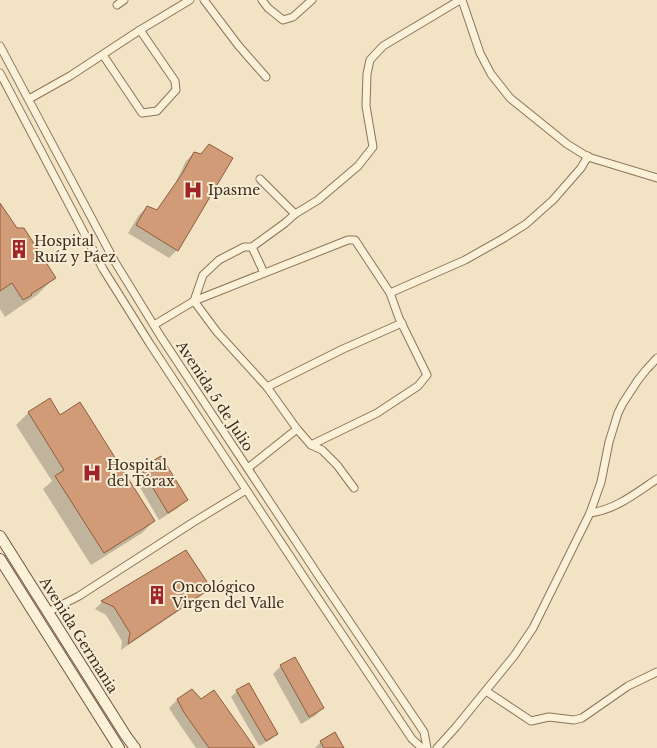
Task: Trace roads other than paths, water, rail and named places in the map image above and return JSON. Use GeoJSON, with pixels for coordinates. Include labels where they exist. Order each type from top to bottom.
{"type":"FeatureCollection","features":[{"type":"Feature","properties":{"kind":"street"},"geometry":{"type":"LineString","coordinates":[[117,5],[124,0]]}},
{"type":"Feature","properties":{"kind":"street"},"geometry":{"type":"LineString","coordinates":[[29,99],[70,76],[190,0]]}},
{"type":"Feature","properties":{"kind":"street"},"geometry":{"type":"LineString","coordinates":[[204,0],[238,45],[266,77]]}},
{"type":"Feature","properties":{"kind":"street"},"geometry":{"type":"LineString","coordinates":[[262,0],[268,8],[283,20],[293,17],[312,0]]}},
{"type":"Feature","properties":{"kind":"street"},"geometry":{"type":"LineString","coordinates":[[194,301],[203,275],[219,260],[244,248],[252,247],[295,214],[318,200],[358,166],[373,147],[366,106],[367,74],[370,60],[383,46],[461,0],[480,53],[491,74],[510,98],[567,144],[588,156],[614,166],[657,178]]}},
{"type":"Feature","properties":{"kind":"street"},"geometry":{"type":"LineString","coordinates":[[103,55],[142,113],[157,111],[176,90],[175,82],[140,30]]}},
{"type":"Feature","properties":{"kind":"street","name":"Avenida 5 de Julio"},"geometry":{"type":"LineString","coordinates":[[0,46],[115,262],[248,468],[424,732],[428,748]]}},
{"type":"Feature","properties":{"kind":"street","name":"Avenida 5 de Julio"},"geometry":{"type":"LineString","coordinates":[[0,73],[103,269],[246,490],[412,739],[422,748]]}},
{"type":"Feature","properties":{"kind":"street"},"geometry":{"type":"LineString","coordinates":[[390,292],[465,260],[526,224],[581,168],[588,156]]}},
{"type":"Feature","properties":{"kind":"street"},"geometry":{"type":"LineString","coordinates":[[260,179],[295,214]]}},
{"type":"Feature","properties":{"kind":"street"},"geometry":{"type":"LineString","coordinates":[[154,325],[194,301],[348,240],[355,240],[390,292],[426,375],[418,386],[377,413],[311,445]]}},
{"type":"Feature","properties":{"kind":"street"},"geometry":{"type":"LineString","coordinates":[[252,247],[264,273]]}},
{"type":"Feature","properties":{"kind":"street"},"geometry":{"type":"LineString","coordinates":[[194,301],[217,332],[267,387],[297,429],[311,445],[322,450],[338,465],[354,488]]}},
{"type":"Feature","properties":{"kind":"street"},"geometry":{"type":"LineString","coordinates":[[267,387],[343,349],[402,323]]}},
{"type":"Feature","properties":{"kind":"street"},"geometry":{"type":"LineString","coordinates":[[436,748],[446,739],[486,691],[514,656],[533,628],[590,513],[601,482],[618,413],[642,375],[657,358]]}},
{"type":"Feature","properties":{"kind":"street"},"geometry":{"type":"LineString","coordinates":[[248,468],[297,429]]}},
{"type":"Feature","properties":{"kind":"street"},"geometry":{"type":"LineString","coordinates":[[590,513],[598,512],[617,504],[657,479]]}},
{"type":"Feature","properties":{"kind":"street"},"geometry":{"type":"LineString","coordinates":[[48,612],[79,596],[246,490]]}},
{"type":"Feature","properties":{"kind":"street","name":"Avenida Germania"},"geometry":{"type":"LineString","coordinates":[[0,536],[135,748]]}},
{"type":"Feature","properties":{"kind":"street","name":"Avenida Germania"},"geometry":{"type":"LineString","coordinates":[[0,559],[119,748]]}},
{"type":"Feature","properties":{"kind":"street"},"geometry":{"type":"LineString","coordinates":[[486,691],[531,721],[549,717],[574,720],[582,718],[628,686],[657,672]]}},
{"type":"Feature","properties":{"kind":"place","name":"Ipasme"},"geometry":{"type":"Point","coordinates":[193,190]}},
{"type":"Feature","properties":{"kind":"place","name":"Hospital Ruíz y Páez"},"geometry":{"type":"Point","coordinates":[19,249]}},
{"type":"Feature","properties":{"kind":"place","name":"Hospital del Tórax"},"geometry":{"type":"Point","coordinates":[92,473]}},
{"type":"Feature","properties":{"kind":"place","name":"Oncológico Virgen del Valle"},"geometry":{"type":"Point","coordinates":[157,595]}}]}
